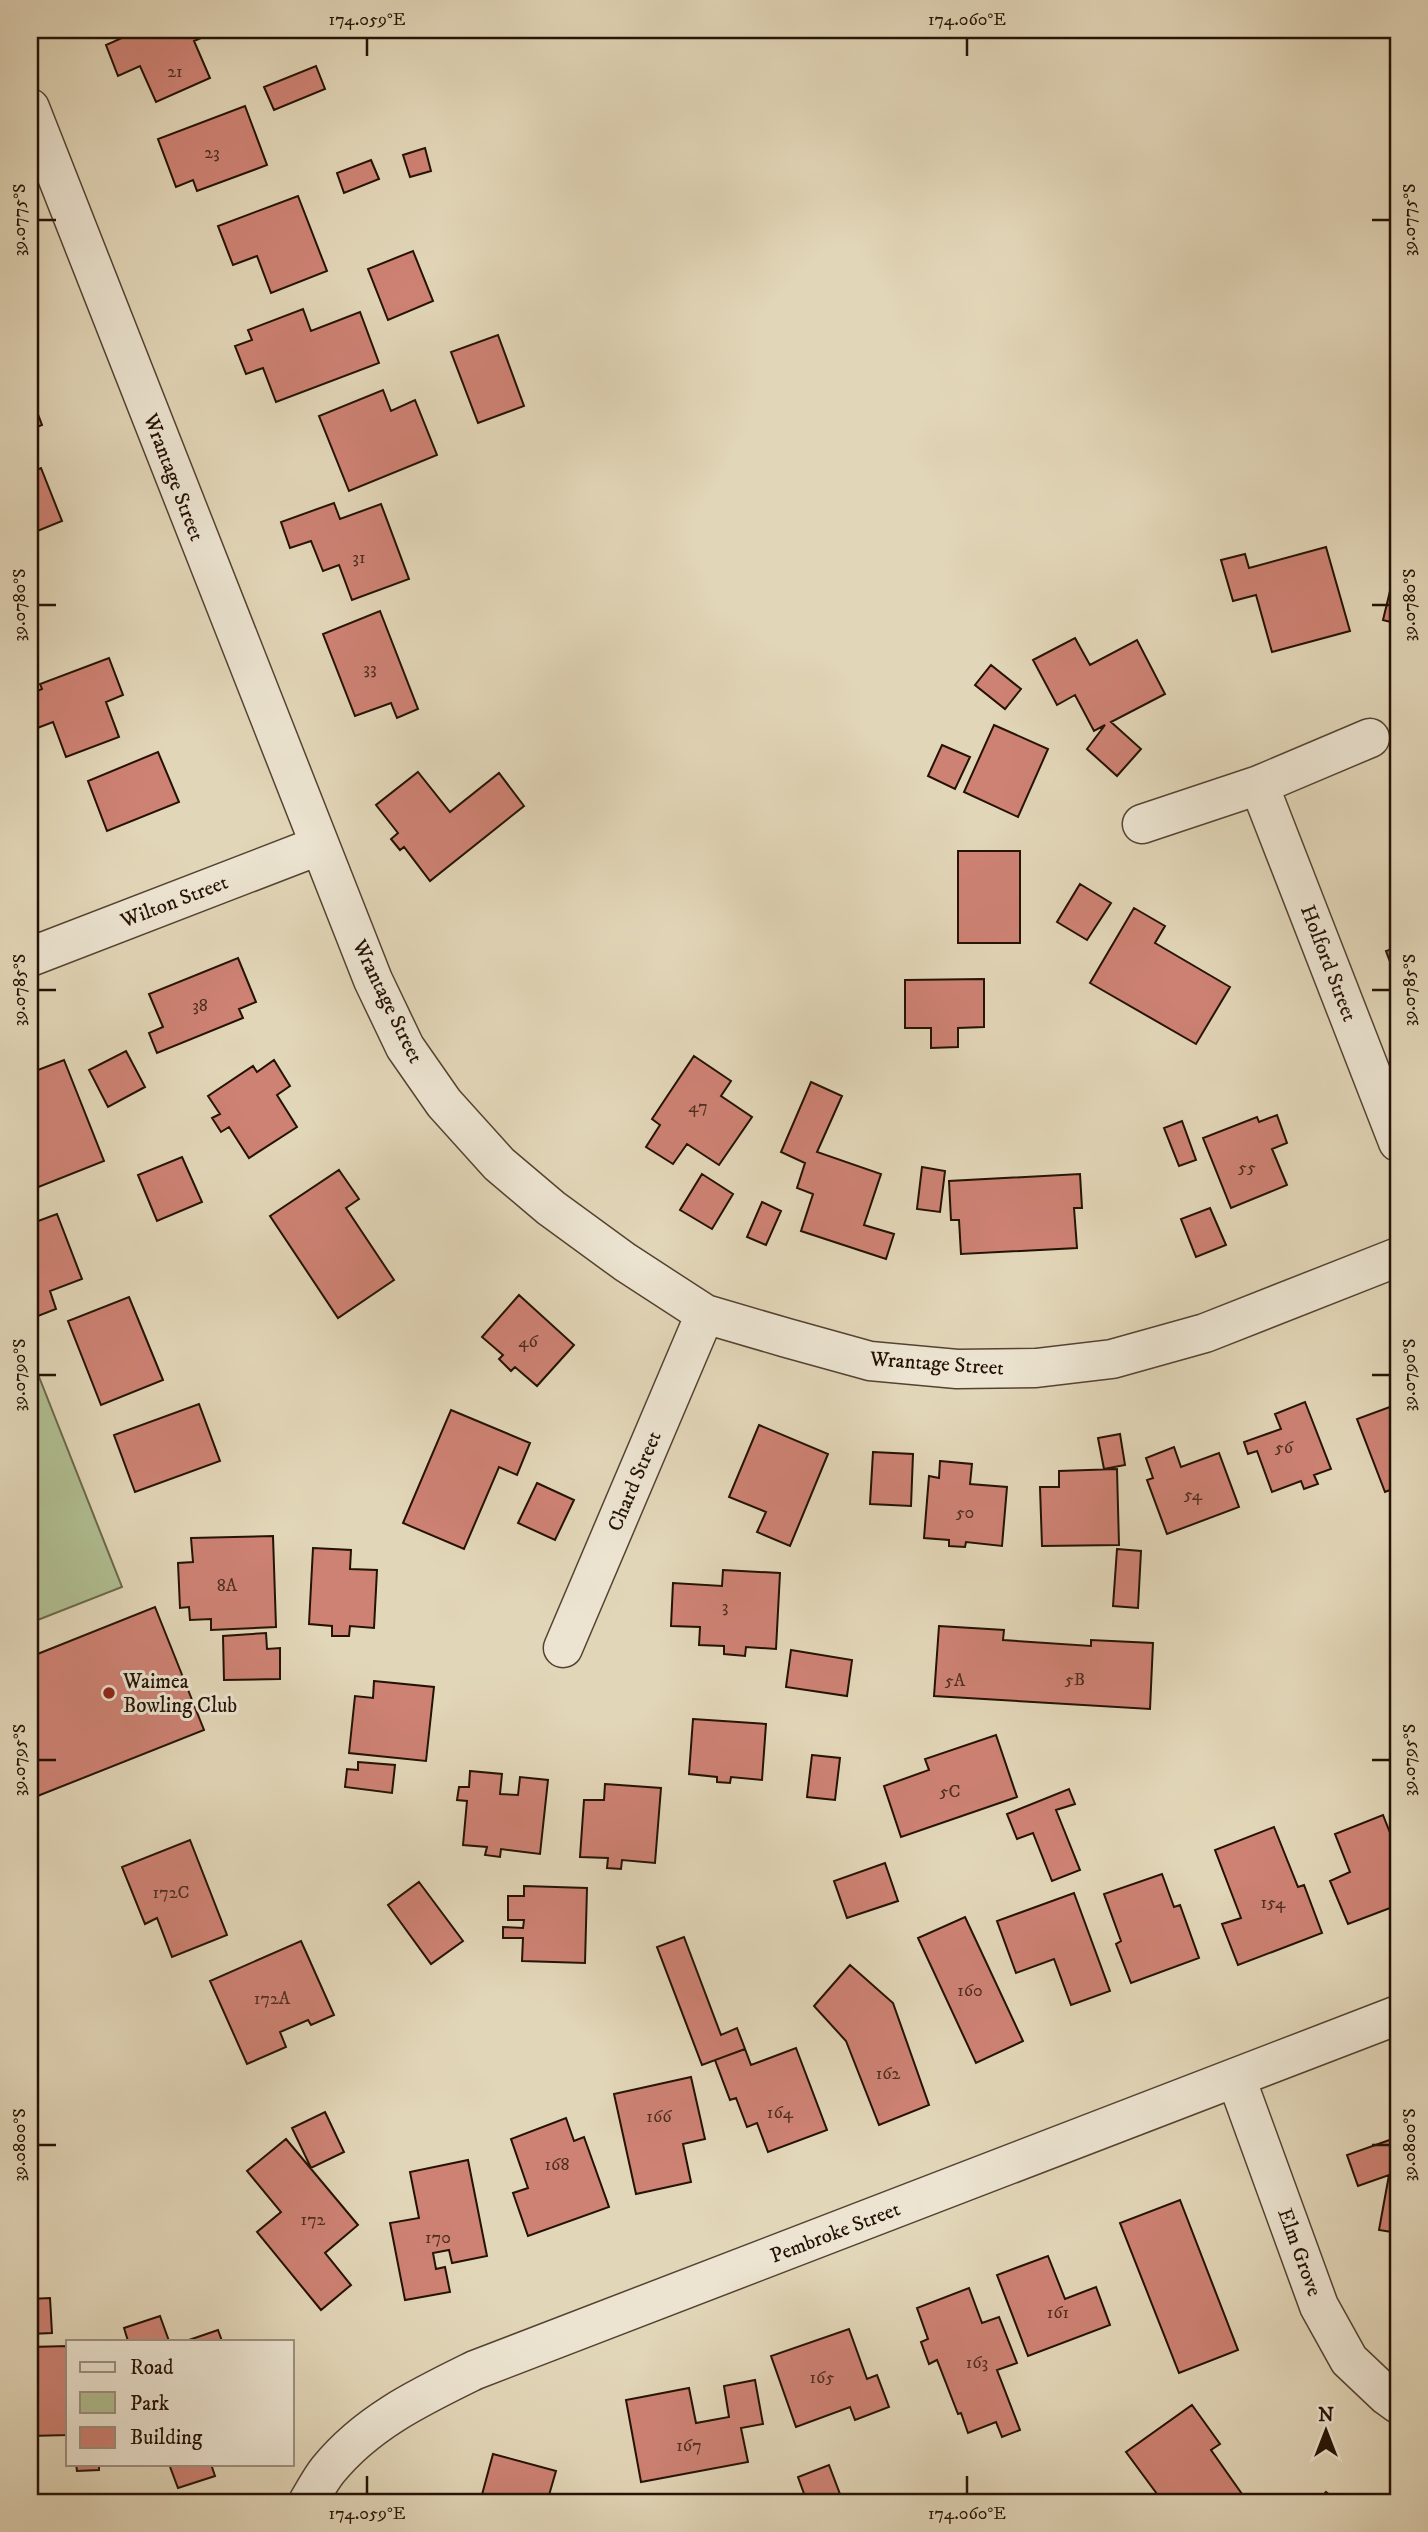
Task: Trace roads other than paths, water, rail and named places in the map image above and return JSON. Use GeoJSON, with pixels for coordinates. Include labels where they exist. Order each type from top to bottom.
{"type":"FeatureCollection","features":[{"type":"Feature","properties":{"kind":"street","name":"Wrantage Street"},"geometry":{"type":"LineString","coordinates":[[30,108],[318,846],[373,980],[405,1046],[444,1103],[499,1164],[551,1208],[625,1262],[705,1314],[870,1361],[957,1369],[1036,1368],[1112,1359],[1205,1333],[1398,1258]]}},
{"type":"Feature","properties":{"kind":"street"},"geometry":{"type":"LineString","coordinates":[[1142,824],[1259,785],[1370,738]]}},
{"type":"Feature","properties":{"kind":"street","name":"Holford Street"},"geometry":{"type":"LineString","coordinates":[[1259,785],[1398,1142]]}},
{"type":"Feature","properties":{"kind":"street","name":"Wilton Street"},"geometry":{"type":"LineString","coordinates":[[30,957],[318,846]]}},
{"type":"Feature","properties":{"kind":"street","name":"Chard Street"},"geometry":{"type":"LineString","coordinates":[[563,1648],[705,1314]]}},
{"type":"Feature","properties":{"kind":"street","name":"Pembroke Street"},"geometry":{"type":"LineString","coordinates":[[308,2502],[327,2471],[363,2433],[410,2401],[475,2370],[1398,2015]]}},
{"type":"Feature","properties":{"kind":"street","name":"Elm Grove"},"geometry":{"type":"LineString","coordinates":[[1236,2078],[1319,2306],[1349,2360],[1398,2404]]}},
{"type":"Feature","properties":{"kind":"place","name":"Waimea Bowling Club"},"geometry":{"type":"Point","coordinates":[109,1693]}}]}
